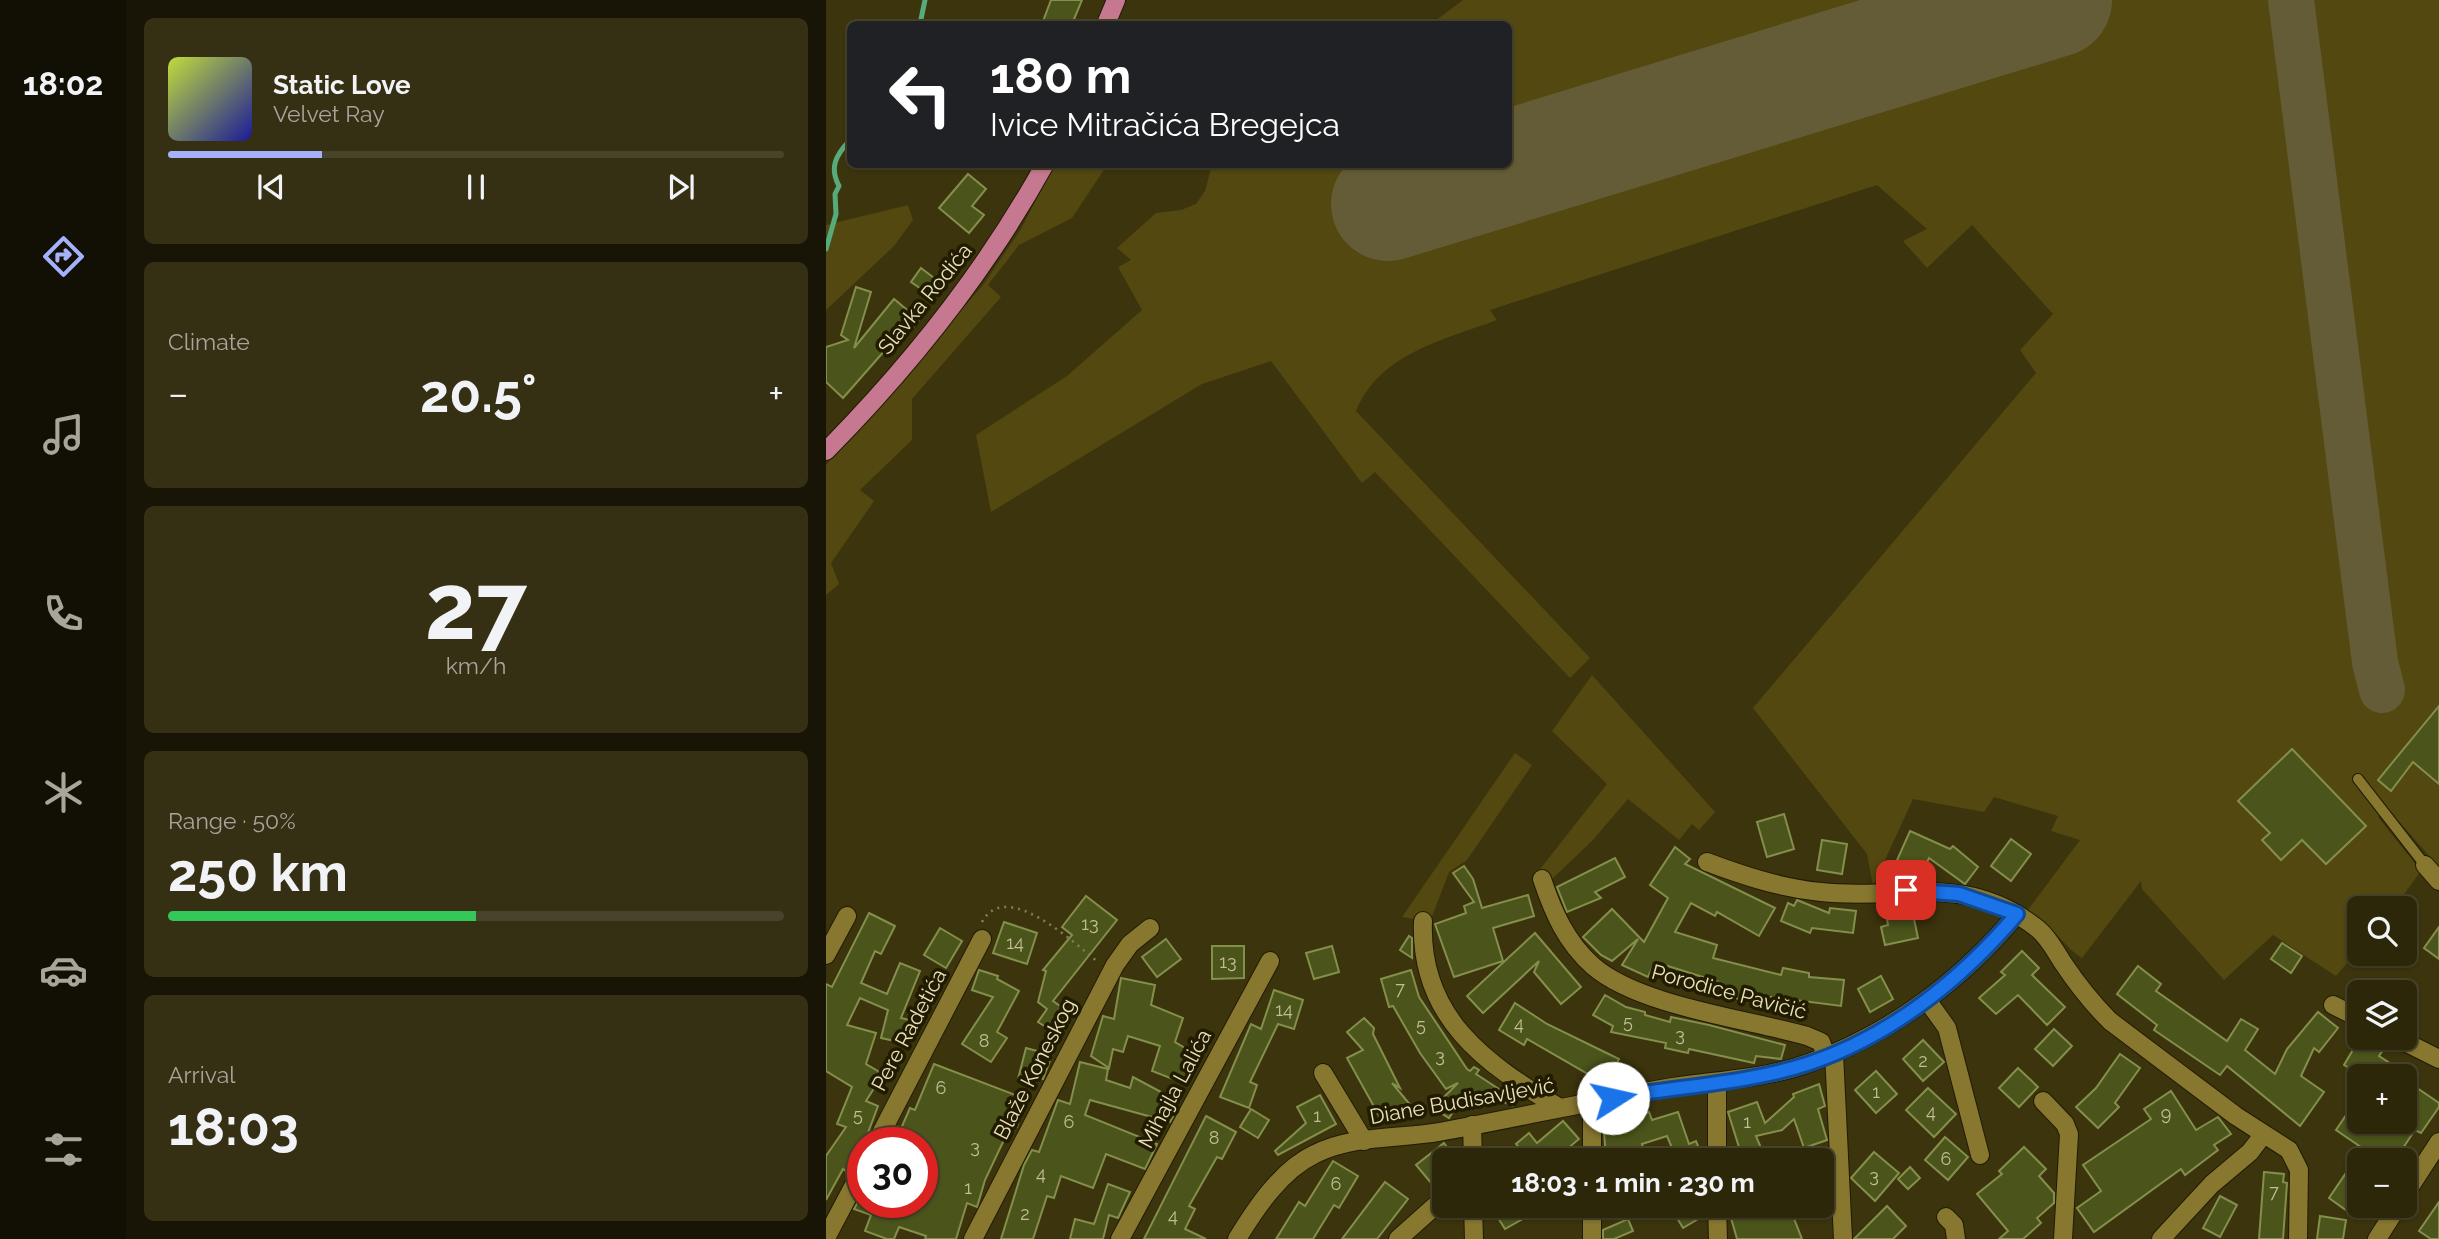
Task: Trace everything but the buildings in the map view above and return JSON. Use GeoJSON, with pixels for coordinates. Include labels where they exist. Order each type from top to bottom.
{"type":"FeatureCollection","features":[{"type":"Feature","properties":{"kind":"main road"},"geometry":{"type":"LineString","coordinates":[[1107,21],[1116,0]]}},
{"type":"Feature","properties":{"kind":"main road","name":"Slavka Rodića"},"geometry":{"type":"LineString","coordinates":[[826,451],[971,281],[1011,226],[1043,168]]}},
{"type":"Feature","properties":{"kind":"street"},"geometry":{"type":"LineString","coordinates":[[1707,862],[1779,886],[1823,893],[1938,891],[1979,899],[2017,914],[2040,931],[2093,1004],[2110,1021],[2263,1135],[2289,1150],[2297,1159],[2300,1185],[2298,1239]]}},
{"type":"Feature","properties":{"kind":"street"},"geometry":{"type":"LineString","coordinates":[[2425,865],[2439,881]]}},
{"type":"Feature","properties":{"kind":"street","name":"Porodice Pavičić"},"geometry":{"type":"LineString","coordinates":[[1542,878],[1568,937],[1594,967],[1615,981],[1665,1000],[1807,1035],[1821,1042],[1830,1054]]}},
{"type":"Feature","properties":{"kind":"street","name":"Diane Budisavljević"},"geometry":{"type":"LineString","coordinates":[[1237,1239],[1274,1187],[1295,1167],[1329,1147],[1755,1077],[1830,1054],[1897,1021],[1927,1000],[1972,962],[2017,914]]}},
{"type":"Feature","properties":{"kind":"street"},"geometry":{"type":"LineString","coordinates":[[826,955],[847,916]]}},
{"type":"Feature","properties":{"kind":"street"},"geometry":{"type":"LineString","coordinates":[[1423,922],[1424,964],[1440,1003],[1455,1026],[1491,1064],[1560,1108]]}},
{"type":"Feature","properties":{"kind":"street","name":"Blaže Koneskog"},"geometry":{"type":"LineString","coordinates":[[972,1239],[1111,972],[1130,944],[1150,928]]}},
{"type":"Feature","properties":{"kind":"street","name":"Pere Radetića"},"geometry":{"type":"LineString","coordinates":[[884,1127],[982,939]]}},
{"type":"Feature","properties":{"kind":"street","name":"Mihajla Lalića"},"geometry":{"type":"LineString","coordinates":[[1120,1239],[1270,961]]}},
{"type":"Feature","properties":{"kind":"street"},"geometry":{"type":"LineString","coordinates":[[1927,1000],[1941,1015],[1951,1039],[1980,1155]]}},
{"type":"Feature","properties":{"kind":"street"},"geometry":{"type":"LineString","coordinates":[[2333,1005],[2347,1012]]}},
{"type":"Feature","properties":{"kind":"street"},"geometry":{"type":"LineString","coordinates":[[2417,1048],[2439,1059]]}},
{"type":"Feature","properties":{"kind":"street"},"geometry":{"type":"LineString","coordinates":[[1830,1054],[1843,1239]]}},
{"type":"Feature","properties":{"kind":"street"},"geometry":{"type":"LineString","coordinates":[[1323,1073],[1364,1141]]}},
{"type":"Feature","properties":{"kind":"street"},"geometry":{"type":"LineString","coordinates":[[1717,1082],[1717,1148]]}},
{"type":"Feature","properties":{"kind":"street"},"geometry":{"type":"LineString","coordinates":[[2043,1101],[2065,1124],[2069,1134],[2063,1239]]}},
{"type":"Feature","properties":{"kind":"street"},"geometry":{"type":"LineString","coordinates":[[1592,1102],[1592,1148]]}},
{"type":"Feature","properties":{"kind":"street"},"geometry":{"type":"LineString","coordinates":[[1472,1125],[1473,1148]]}},
{"type":"Feature","properties":{"kind":"street"},"geometry":{"type":"LineString","coordinates":[[2167,1237],[2212,1184],[2250,1152],[2263,1135]]}},
{"type":"Feature","properties":{"kind":"street"},"geometry":{"type":"LineString","coordinates":[[2417,1176],[2439,1142]]}},
{"type":"Feature","properties":{"kind":"street"},"geometry":{"type":"LineString","coordinates":[[826,1238],[847,1198]]}},
{"type":"Feature","properties":{"kind":"street"},"geometry":{"type":"LineString","coordinates":[[1398,1239],[1432,1209]]}},
{"type":"Feature","properties":{"kind":"street"},"geometry":{"type":"LineString","coordinates":[[1946,1217],[1954,1225],[1956,1239]]}},
{"type":"Feature","properties":{"kind":"street"},"geometry":{"type":"LineString","coordinates":[[1473,1218],[1474,1239]]}},
{"type":"Feature","properties":{"kind":"street"},"geometry":{"type":"LineString","coordinates":[[1592,1218],[1592,1239]]}},
{"type":"Feature","properties":{"kind":"street"},"geometry":{"type":"LineString","coordinates":[[1717,1218],[1718,1239]]}},
{"type":"Feature","properties":{"kind":"street"},"geometry":{"type":"LineString","coordinates":[[2377,1239],[2390,1218]]}},
{"type":"Feature","properties":{"kind":"lane"},"geometry":{"type":"LineString","coordinates":[[2358,779],[2425,865]]}},
{"type":"Feature","properties":{"kind":"path"},"geometry":{"type":"LineString","coordinates":[[982,939],[981,922],[986,913],[999,906],[1012,907],[1054,927],[1111,972]]}},
{"type":"Feature","properties":{"kind":"shaded area"},"geometry":{"type":"Polygon","coordinates":[[[1463,0],[2439,0],[2439,867],[2388,809],[2378,817],[2421,871],[2403,896],[2347,896],[2347,963],[2336,976],[2273,935],[2224,980],[2142,889],[2141,881],[2082,958],[2049,928],[2022,918],[2080,840],[2051,831],[2058,816],[1994,797],[1984,812],[1913,799],[1873,886],[1867,854],[1753,708],[2036,373],[2020,350],[2053,314],[1972,225],[1927,268],[1903,241],[1927,229],[1877,185],[1490,310],[1497,320],[1416,351],[1381,375],[1367,391],[1356,411],[1590,658],[1570,678],[1375,472],[1362,483],[1271,361],[1202,384],[991,512],[976,435],[1067,376],[1142,310],[1118,267],[1131,260],[1117,248],[1156,213],[1181,210],[1196,204],[1205,191],[1211,168],[1512,168],[1512,21],[1435,21],[1463,0]]]}},
{"type":"Feature","properties":{"kind":"shaded area"},"geometry":{"type":"Polygon","coordinates":[[[1052,168],[1105,168],[1072,218],[1019,245],[988,285],[1001,297],[912,399],[912,440],[860,490],[874,501],[831,563],[839,584],[826,595],[826,465],[983,285],[1021,229],[1052,168]]]}},
{"type":"Feature","properties":{"kind":"shaded area"},"geometry":{"type":"Polygon","coordinates":[[[908,205],[913,220],[894,246],[826,310],[826,225],[908,205]]]}},
{"type":"Feature","properties":{"kind":"shaded area"},"geometry":{"type":"Polygon","coordinates":[[[1592,675],[1715,812],[1699,830],[1692,824],[1679,840],[1628,799],[1592,841],[1552,879],[1533,878],[1607,784],[1552,731],[1592,675]]]}},
{"type":"Feature","properties":{"kind":"shaded area"},"geometry":{"type":"Polygon","coordinates":[[[1515,753],[1532,765],[1467,860],[1449,872],[1430,922],[1402,917],[1515,753]]]}},
{"type":"Feature","properties":{"kind":"waterway"},"geometry":{"type":"LineString","coordinates":[[921,21],[925,0]]}},
{"type":"Feature","properties":{"kind":"waterway"},"geometry":{"type":"LineString","coordinates":[[826,249],[836,214],[835,194],[839,186],[834,167],[847,144]]}},
{"type":"Feature","properties":{"kind":"taxiway"},"geometry":{"type":"LineString","coordinates":[[2291,0],[2375,662],[2382,690]]}},
{"type":"Feature","properties":{"kind":"runway"},"geometry":{"type":"LineString","coordinates":[[1512,166],[2055,0]]}},
{"type":"Feature","properties":{"kind":"runway"},"geometry":{"type":"LineString","coordinates":[[1388,204],[1506,168]]}},
{"type":"Feature","properties":{"kind":"route"},"geometry":{"type":"LineString","coordinates":[[1613,1098],[1755,1077],[1808,1063],[1858,1043],[1930,998],[1972,962],[2017,914],[1959,894],[1906,890]]}}]}
